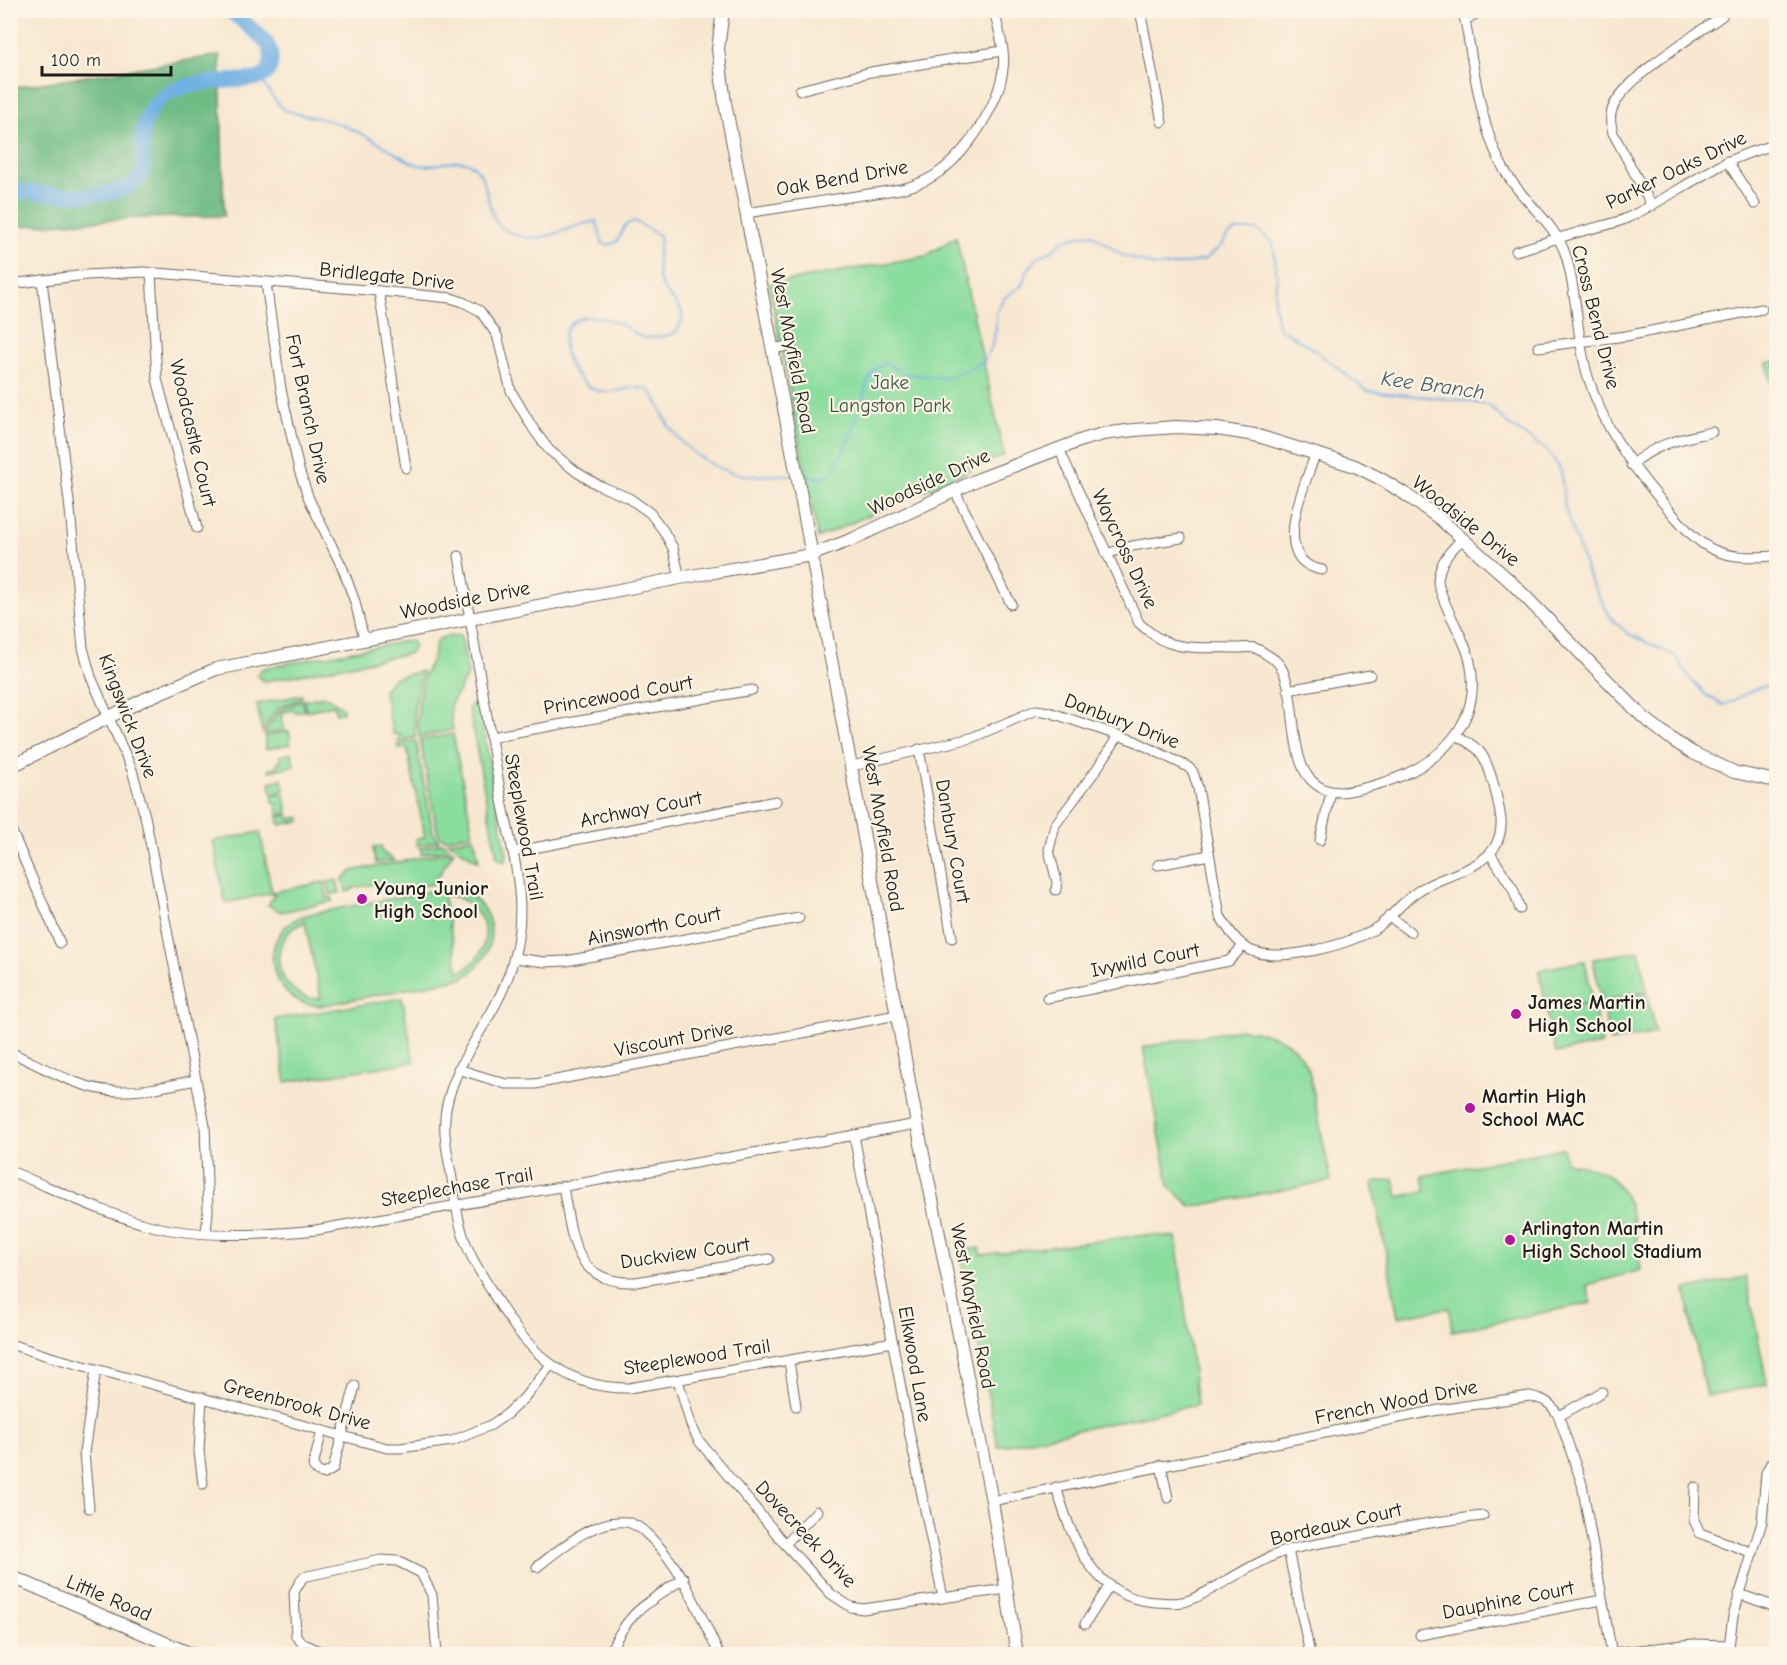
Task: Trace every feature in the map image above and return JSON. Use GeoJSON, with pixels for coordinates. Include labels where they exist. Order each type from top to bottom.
{"type":"FeatureCollection","features":[{"type":"Feature","properties":{"kind":"street","name":"West Mayfield Road"},"geometry":{"type":"LineString","coordinates":[[723,10],[718,49],[720,72],[852,766],[917,1124],[992,1501],[1017,1654]]}},
{"type":"Feature","properties":{"kind":"street","name":"Oak Bend Drive"},"geometry":{"type":"LineString","coordinates":[[746,213],[902,189],[935,175],[954,159],[989,112],[1000,85],[1004,67],[994,10]]}},
{"type":"Feature","properties":{"kind":"street"},"geometry":{"type":"LineString","coordinates":[[1140,10],[1162,122]]}},
{"type":"Feature","properties":{"kind":"street"},"geometry":{"type":"LineString","coordinates":[[1464,15],[1483,10]]}},
{"type":"Feature","properties":{"kind":"street","name":"Cross Bend Drive"},"geometry":{"type":"LineString","coordinates":[[1464,15],[1486,128],[1494,152],[1508,177],[1557,238],[1566,255],[1588,377],[1609,429],[1631,465],[1682,525],[1702,543],[1723,554],[1776,556]]}},
{"type":"Feature","properties":{"kind":"street"},"geometry":{"type":"LineString","coordinates":[[1652,206],[1612,133],[1610,123],[1612,108],[1621,94],[1637,79],[1671,51],[1722,16]]}},
{"type":"Feature","properties":{"kind":"street"},"geometry":{"type":"LineString","coordinates":[[800,90],[871,72],[1002,51]]}},
{"type":"Feature","properties":{"kind":"street","name":"Parker Oaks Drive"},"geometry":{"type":"LineString","coordinates":[[1516,251],[1624,220],[1727,161],[1776,145]]}},
{"type":"Feature","properties":{"kind":"street"},"geometry":{"type":"LineString","coordinates":[[1727,161],[1755,204]]}},
{"type":"Feature","properties":{"kind":"street","name":"Bridlegate Drive"},"geometry":{"type":"LineString","coordinates":[[10,284],[86,275],[152,273],[379,291],[451,298],[463,302],[480,311],[497,334],[511,391],[549,450],[578,473],[598,485],[629,498],[650,513],[673,548],[680,578]]}},
{"type":"Feature","properties":{"kind":"street","name":"Woodcastle Court"},"geometry":{"type":"LineString","coordinates":[[152,273],[157,379],[197,528]]}},
{"type":"Feature","properties":{"kind":"street","name":"Kingswick Drive"},"geometry":{"type":"LineString","coordinates":[[42,280],[70,510],[83,648],[91,677],[132,770],[145,816],[205,1126],[208,1211],[206,1233]]}},
{"type":"Feature","properties":{"kind":"street","name":"Fort Branch Drive"},"geometry":{"type":"LineString","coordinates":[[266,283],[281,389],[299,470],[309,499],[343,569],[355,602],[364,639]]}},
{"type":"Feature","properties":{"kind":"street"},"geometry":{"type":"LineString","coordinates":[[379,291],[406,468]]}},
{"type":"Feature","properties":{"kind":"street"},"geometry":{"type":"LineString","coordinates":[[1538,347],[1662,330],[1762,309]]}},
{"type":"Feature","properties":{"kind":"street"},"geometry":{"type":"LineString","coordinates":[[773,349],[792,345]]}},
{"type":"Feature","properties":{"kind":"street","name":"Woodside Drive"},"geometry":{"type":"LineString","coordinates":[[10,767],[145,699],[216,669],[680,578],[812,555],[853,539],[1014,465],[1059,449],[1103,434],[1176,427],[1217,429],[1255,435],[1355,466],[1381,479],[1439,518],[1510,582],[1643,717],[1674,741],[1693,753],[1734,772],[1776,781]]}},
{"type":"Feature","properties":{"kind":"street"},"geometry":{"type":"LineString","coordinates":[[1631,465],[1648,451],[1663,444],[1712,432]]}},
{"type":"Feature","properties":{"kind":"street","name":"Waycross Drive"},"geometry":{"type":"LineString","coordinates":[[1059,449],[1139,623],[1152,635],[1169,643],[1187,646],[1256,648],[1276,662],[1288,690],[1299,758],[1304,771],[1319,787],[1331,792]]}},
{"type":"Feature","properties":{"kind":"street"},"geometry":{"type":"LineString","coordinates":[[1316,455],[1295,515],[1293,535],[1300,558],[1305,564],[1322,570]]}},
{"type":"Feature","properties":{"kind":"street"},"geometry":{"type":"LineString","coordinates":[[955,491],[1011,604]]}},
{"type":"Feature","properties":{"kind":"street"},"geometry":{"type":"LineString","coordinates":[[1106,554],[1132,546],[1181,538]]}},
{"type":"Feature","properties":{"kind":"street"},"geometry":{"type":"LineString","coordinates":[[1320,840],[1331,792],[1359,790],[1406,776],[1428,762],[1456,735],[1466,718],[1469,706],[1470,665],[1467,652],[1438,582],[1439,572],[1447,555],[1462,539]]}},
{"type":"Feature","properties":{"kind":"street","name":"Steeplewood Trail"},"geometry":{"type":"LineString","coordinates":[[459,556],[490,737],[513,852],[520,913],[514,958],[493,1010],[458,1069],[446,1110],[445,1130],[456,1205],[468,1250],[502,1309],[526,1343],[550,1365],[585,1382],[613,1388],[629,1388],[893,1342]]}},
{"type":"Feature","properties":{"kind":"street"},"geometry":{"type":"LineString","coordinates":[[1288,690],[1370,675]]}},
{"type":"Feature","properties":{"kind":"street","name":"Princewood Court"},"geometry":{"type":"LineString","coordinates":[[490,737],[752,690]]}},
{"type":"Feature","properties":{"kind":"street","name":"Danbury Drive"},"geometry":{"type":"LineString","coordinates":[[852,766],[971,738],[1036,710],[1049,712],[1119,735],[1177,761],[1193,772],[1198,788],[1221,916],[1229,930],[1243,946]]}},
{"type":"Feature","properties":{"kind":"street"},"geometry":{"type":"LineString","coordinates":[[1056,890],[1057,882],[1048,850],[1055,825],[1119,735]]}},
{"type":"Feature","properties":{"kind":"street"},"geometry":{"type":"LineString","coordinates":[[1243,946],[1252,951],[1283,956],[1307,952],[1350,939],[1371,931],[1418,891],[1479,862],[1490,853],[1498,842],[1501,819],[1491,777],[1478,750],[1456,735]]}},
{"type":"Feature","properties":{"kind":"street","name":"Danbury Court"},"geometry":{"type":"LineString","coordinates":[[919,749],[952,938]]}},
{"type":"Feature","properties":{"kind":"street","name":"Archway Court"},"geometry":{"type":"LineString","coordinates":[[513,852],[776,801]]}},
{"type":"Feature","properties":{"kind":"street"},"geometry":{"type":"LineString","coordinates":[[10,827],[60,944]]}},
{"type":"Feature","properties":{"kind":"street"},"geometry":{"type":"LineString","coordinates":[[1490,853],[1508,881],[1520,909]]}},
{"type":"Feature","properties":{"kind":"street"},"geometry":{"type":"LineString","coordinates":[[1158,866],[1209,855]]}},
{"type":"Feature","properties":{"kind":"street"},"geometry":{"type":"LineString","coordinates":[[1389,916],[1410,932]]}},
{"type":"Feature","properties":{"kind":"street","name":"Ainsworth Court"},"geometry":{"type":"LineString","coordinates":[[514,958],[545,962],[566,961],[799,918]]}},
{"type":"Feature","properties":{"kind":"street","name":"Ivywild Court"},"geometry":{"type":"LineString","coordinates":[[1047,998],[1229,962],[1243,946]]}},
{"type":"Feature","properties":{"kind":"street","name":"Viscount Drive"},"geometry":{"type":"LineString","coordinates":[[458,1069],[506,1084],[535,1084],[897,1015]]}},
{"type":"Feature","properties":{"kind":"street"},"geometry":{"type":"LineString","coordinates":[[10,1052],[77,1083],[100,1089],[133,1091],[196,1080]]}},
{"type":"Feature","properties":{"kind":"street","name":"Steeplechase Trail"},"geometry":{"type":"LineString","coordinates":[[10,1172],[106,1212],[157,1227],[206,1233],[288,1233],[316,1230],[917,1124]]}},
{"type":"Feature","properties":{"kind":"street","name":"Elkwood Lane"},"geometry":{"type":"LineString","coordinates":[[854,1135],[909,1431],[943,1598]]}},
{"type":"Feature","properties":{"kind":"street","name":"Duckview Court"},"geometry":{"type":"LineString","coordinates":[[563,1187],[577,1252],[588,1267],[600,1277],[624,1283],[636,1282],[769,1259]]}},
{"type":"Feature","properties":{"kind":"street","name":"Greenbrook Drive"},"geometry":{"type":"LineString","coordinates":[[10,1344],[387,1448],[452,1441],[476,1433],[507,1414],[523,1399],[550,1365]]}},
{"type":"Feature","properties":{"kind":"street"},"geometry":{"type":"LineString","coordinates":[[789,1360],[796,1406]]}},
{"type":"Feature","properties":{"kind":"street"},"geometry":{"type":"LineString","coordinates":[[89,1508],[84,1453],[96,1369]]}},
{"type":"Feature","properties":{"kind":"street","name":"Dovecreek Drive"},"geometry":{"type":"LineString","coordinates":[[678,1380],[691,1425],[699,1442],[785,1544],[831,1594],[851,1607],[881,1608],[1007,1589]]}},
{"type":"Feature","properties":{"kind":"street"},"geometry":{"type":"LineString","coordinates":[[322,1431],[313,1466],[318,1472],[326,1474],[333,1469],[355,1386]]}},
{"type":"Feature","properties":{"kind":"street"},"geometry":{"type":"LineString","coordinates":[[1602,1392],[1559,1416],[1582,1484],[1612,1654],[1693,1644],[1728,1650],[1733,1616],[1762,1522],[1766,1473],[1776,1458]]}},
{"type":"Feature","properties":{"kind":"street","name":"French Wood Drive"},"geometry":{"type":"LineString","coordinates":[[992,1501],[1433,1411],[1529,1396],[1544,1399],[1559,1416]]}},
{"type":"Feature","properties":{"kind":"street"},"geometry":{"type":"LineString","coordinates":[[202,1397],[199,1439],[203,1484]]}},
{"type":"Feature","properties":{"kind":"street"},"geometry":{"type":"LineString","coordinates":[[1161,1465],[1168,1498]]}},
{"type":"Feature","properties":{"kind":"street","name":"Bordeaux Court"},"geometry":{"type":"LineString","coordinates":[[1056,1487],[1067,1523],[1079,1549],[1092,1569],[1123,1594],[1138,1600],[1171,1603],[1190,1600],[1248,1567],[1288,1550],[1391,1529],[1483,1516]]}},
{"type":"Feature","properties":{"kind":"street"},"geometry":{"type":"LineString","coordinates":[[1695,1487],[1694,1520],[1700,1533],[1753,1553]]}},
{"type":"Feature","properties":{"kind":"street"},"geometry":{"type":"LineString","coordinates":[[785,1544],[817,1511]]}},
{"type":"Feature","properties":{"kind":"street"},"geometry":{"type":"LineString","coordinates":[[537,1567],[570,1542],[591,1530],[608,1524],[627,1522],[641,1528],[664,1550],[684,1578],[719,1654]]}},
{"type":"Feature","properties":{"kind":"street"},"geometry":{"type":"LineString","coordinates":[[1288,1550],[1310,1654]]}},
{"type":"Feature","properties":{"kind":"street"},"geometry":{"type":"LineString","coordinates":[[326,1654],[302,1643],[296,1636],[294,1592],[303,1576],[381,1560],[397,1561],[421,1573],[432,1594],[437,1654]]}},
{"type":"Feature","properties":{"kind":"street","name":"Little Road"},"geometry":{"type":"LineString","coordinates":[[10,1576],[191,1654]]}},
{"type":"Feature","properties":{"kind":"street"},"geometry":{"type":"LineString","coordinates":[[609,1654],[618,1634],[632,1615],[684,1578]]}},
{"type":"Feature","properties":{"kind":"street"},"geometry":{"type":"LineString","coordinates":[[1085,1624],[1110,1585]]}},
{"type":"Feature","properties":{"kind":"street"},"geometry":{"type":"LineString","coordinates":[[1739,1594],[1776,1607]]}},
{"type":"Feature","properties":{"kind":"street","name":"Dauphine Court"},"geometry":{"type":"LineString","coordinates":[[1420,1635],[1602,1600]]}},
{"type":"Feature","properties":{"kind":"green space"},"geometry":{"type":"Polygon","coordinates":[[[220,55],[224,216],[140,218],[11,227],[11,88],[220,55]]]}},
{"type":"Feature","properties":{"kind":"green space","name":"Jake Langston Park"},"geometry":{"type":"Polygon","coordinates":[[[956,237],[1004,455],[818,538],[769,284],[926,256],[956,237]]]}},
{"type":"Feature","properties":{"kind":"green space"},"geometry":{"type":"Polygon","coordinates":[[[1776,361],[1776,409],[1767,363],[1776,361]]]}},
{"type":"Feature","properties":{"kind":"green space"},"geometry":{"type":"Polygon","coordinates":[[[459,635],[468,674],[450,706],[453,730],[419,737],[417,722],[419,701],[424,675],[433,657],[436,642],[440,638],[459,635]]]}},
{"type":"Feature","properties":{"kind":"green space"},"geometry":{"type":"Polygon","coordinates":[[[411,641],[414,645],[408,654],[266,681],[257,675],[263,668],[411,641]]]}},
{"type":"Feature","properties":{"kind":"green space"},"geometry":{"type":"Polygon","coordinates":[[[422,671],[414,709],[415,738],[397,741],[400,735],[393,734],[383,688],[386,688],[393,678],[422,671]]]}},
{"type":"Feature","properties":{"kind":"green space"},"geometry":{"type":"Polygon","coordinates":[[[302,695],[302,698],[277,709],[262,732],[257,704],[302,695]]]}},
{"type":"Feature","properties":{"kind":"green space"},"geometry":{"type":"Polygon","coordinates":[[[325,696],[343,708],[343,713],[336,713],[334,705],[306,711],[304,700],[325,696]]]}},
{"type":"Feature","properties":{"kind":"green space"},"geometry":{"type":"Polygon","coordinates":[[[302,700],[304,711],[295,713],[293,710],[281,713],[284,730],[264,734],[279,711],[302,700]]]}},
{"type":"Feature","properties":{"kind":"green space"},"geometry":{"type":"Polygon","coordinates":[[[473,702],[479,707],[507,856],[504,862],[497,857],[469,709],[473,702]]]}},
{"type":"Feature","properties":{"kind":"green space"},"geometry":{"type":"Polygon","coordinates":[[[289,731],[291,744],[266,749],[265,736],[289,731]]]}},
{"type":"Feature","properties":{"kind":"green space"},"geometry":{"type":"Polygon","coordinates":[[[453,734],[473,834],[444,839],[439,836],[437,830],[420,740],[453,734]]]}},
{"type":"Feature","properties":{"kind":"green space"},"geometry":{"type":"Polygon","coordinates":[[[416,741],[433,832],[439,841],[417,845],[416,839],[425,837],[407,748],[399,749],[398,744],[416,741]]]}},
{"type":"Feature","properties":{"kind":"green space"},"geometry":{"type":"Polygon","coordinates":[[[292,753],[294,766],[269,771],[270,768],[273,770],[281,759],[280,756],[292,753]]]}},
{"type":"Feature","properties":{"kind":"green space"},"geometry":{"type":"Polygon","coordinates":[[[282,779],[284,791],[272,794],[270,782],[282,779]]]}},
{"type":"Feature","properties":{"kind":"green space"},"geometry":{"type":"Polygon","coordinates":[[[284,794],[288,813],[278,815],[277,804],[273,802],[272,796],[284,794]]]}},
{"type":"Feature","properties":{"kind":"green space"},"geometry":{"type":"Polygon","coordinates":[[[288,815],[289,819],[300,817],[301,821],[280,825],[278,817],[288,815]]]}},
{"type":"Feature","properties":{"kind":"green space"},"geometry":{"type":"Polygon","coordinates":[[[260,832],[272,893],[225,903],[213,841],[260,832]]]}},
{"type":"Feature","properties":{"kind":"green space"},"geometry":{"type":"Polygon","coordinates":[[[474,837],[479,862],[448,842],[474,837]]]}},
{"type":"Feature","properties":{"kind":"green space"},"geometry":{"type":"Polygon","coordinates":[[[443,843],[451,849],[421,854],[422,849],[418,848],[443,843]]]}},
{"type":"Feature","properties":{"kind":"green space"},"geometry":{"type":"Polygon","coordinates":[[[381,846],[382,852],[394,860],[376,863],[373,848],[381,846]]]}},
{"type":"Feature","properties":{"kind":"green space"},"geometry":{"type":"Polygon","coordinates":[[[454,851],[433,884],[388,892],[385,882],[353,888],[346,892],[343,879],[352,871],[454,851]]]}},
{"type":"Feature","properties":{"kind":"green space"},"geometry":{"type":"Polygon","coordinates":[[[337,880],[340,893],[330,894],[327,882],[337,880]]]}},
{"type":"Feature","properties":{"kind":"green space"},"geometry":{"type":"Polygon","coordinates":[[[324,882],[327,897],[332,897],[333,901],[281,912],[268,905],[274,895],[273,892],[324,882]]]}},
{"type":"Feature","properties":{"kind":"green space"},"geometry":{"type":"Polygon","coordinates":[[[445,888],[463,892],[476,900],[485,911],[490,925],[490,939],[486,954],[477,967],[463,978],[319,1006],[300,1002],[286,992],[277,979],[273,963],[274,948],[280,933],[292,921],[310,914],[445,888]],[[443,895],[459,972],[472,963],[481,952],[485,940],[484,927],[479,915],[471,905],[459,898],[443,895]],[[305,922],[291,930],[283,941],[279,953],[280,966],[284,979],[293,989],[305,996],[321,999],[305,922]]]}},
{"type":"Feature","properties":{"kind":"green space"},"geometry":{"type":"Polygon","coordinates":[[[1639,951],[1647,991],[1608,1000],[1647,993],[1655,1033],[1610,1042],[1593,959],[1639,951]]]}},
{"type":"Feature","properties":{"kind":"green space"},"geometry":{"type":"Polygon","coordinates":[[[1585,961],[1593,1002],[1547,1011],[1539,970],[1585,961]]]}},
{"type":"Feature","properties":{"kind":"green space"},"geometry":{"type":"Polygon","coordinates":[[[402,998],[414,1062],[286,1082],[275,1019],[402,998]]]}},
{"type":"Feature","properties":{"kind":"green space"},"geometry":{"type":"Polygon","coordinates":[[[1593,1003],[1602,1044],[1556,1053],[1547,1012],[1593,1003]]]}},
{"type":"Feature","properties":{"kind":"green space"},"geometry":{"type":"Polygon","coordinates":[[[1240,1029],[1281,1039],[1303,1059],[1309,1070],[1331,1181],[1192,1207],[1169,1186],[1143,1047],[1240,1029]]]}},
{"type":"Feature","properties":{"kind":"green space","name":"Arlington Martin High School Stadium"},"geometry":{"type":"Polygon","coordinates":[[[1563,1148],[1566,1162],[1598,1170],[1611,1178],[1620,1188],[1627,1200],[1635,1227],[1641,1270],[1587,1285],[1591,1303],[1452,1331],[1449,1308],[1398,1317],[1373,1183],[1394,1179],[1398,1197],[1426,1191],[1422,1176],[1563,1148]]]}},
{"type":"Feature","properties":{"kind":"green space"},"geometry":{"type":"Polygon","coordinates":[[[1145,1235],[1176,1237],[1197,1405],[998,1447],[962,1259],[970,1249],[980,1248],[981,1255],[1145,1235]]]}},
{"type":"Feature","properties":{"kind":"green space"},"geometry":{"type":"Polygon","coordinates":[[[1746,1277],[1767,1384],[1706,1396],[1685,1290],[1746,1277]]]}},
{"type":"Feature","properties":{"kind":"waterway"},"geometry":{"type":"LineString","coordinates":[[10,190],[59,195],[97,194],[114,192],[139,178],[144,164],[142,138],[144,126],[152,108],[160,99],[182,87],[254,79],[268,71],[271,55],[267,44],[229,10]]}},
{"type":"Feature","properties":{"kind":"waterway","name":"Kee Branch"},"geometry":{"type":"LineString","coordinates":[[259,78],[285,110],[342,125],[411,162],[425,166],[456,161],[468,163],[476,168],[481,176],[497,223],[517,235],[529,238],[540,237],[596,221],[603,244],[608,245],[617,242],[625,226],[635,221],[660,236],[659,279],[678,305],[682,317],[674,334],[646,338],[610,320],[599,317],[582,318],[571,324],[565,333],[566,356],[571,367],[588,386],[599,391],[636,388],[649,390],[677,436],[696,454],[718,468],[743,475],[793,475]]}},
{"type":"Feature","properties":{"kind":"waterway","name":"Kee Branch"},"geometry":{"type":"LineString","coordinates":[[801,476],[814,478],[828,476],[837,464],[874,370],[886,363],[905,374],[947,378],[984,361],[992,346],[996,329],[996,313],[1003,299],[1022,285],[1027,271],[1038,257],[1054,250],[1060,242],[1092,234],[1122,255],[1154,266],[1171,266],[1204,260],[1219,248],[1228,235],[1237,230],[1257,230],[1273,243],[1277,276],[1274,302],[1278,327],[1315,350],[1367,391],[1468,401],[1490,406],[1509,425],[1548,451],[1561,470],[1565,509],[1590,580],[1611,618],[1627,633],[1676,656],[1690,679],[1707,696],[1724,705],[1756,689],[1776,686]]}},
{"type":"Feature","properties":{"kind":"place","name":"Young Junior High School"},"geometry":{"type":"Point","coordinates":[362,899]}},
{"type":"Feature","properties":{"kind":"place","name":"James Martin High School"},"geometry":{"type":"Point","coordinates":[1516,1014]}},
{"type":"Feature","properties":{"kind":"place","name":"Martin High School MAC"},"geometry":{"type":"Point","coordinates":[1470,1108]}},
{"type":"Feature","properties":{"kind":"place","name":"Arlington Martin High School Stadium"},"geometry":{"type":"Point","coordinates":[1510,1240]}}]}
